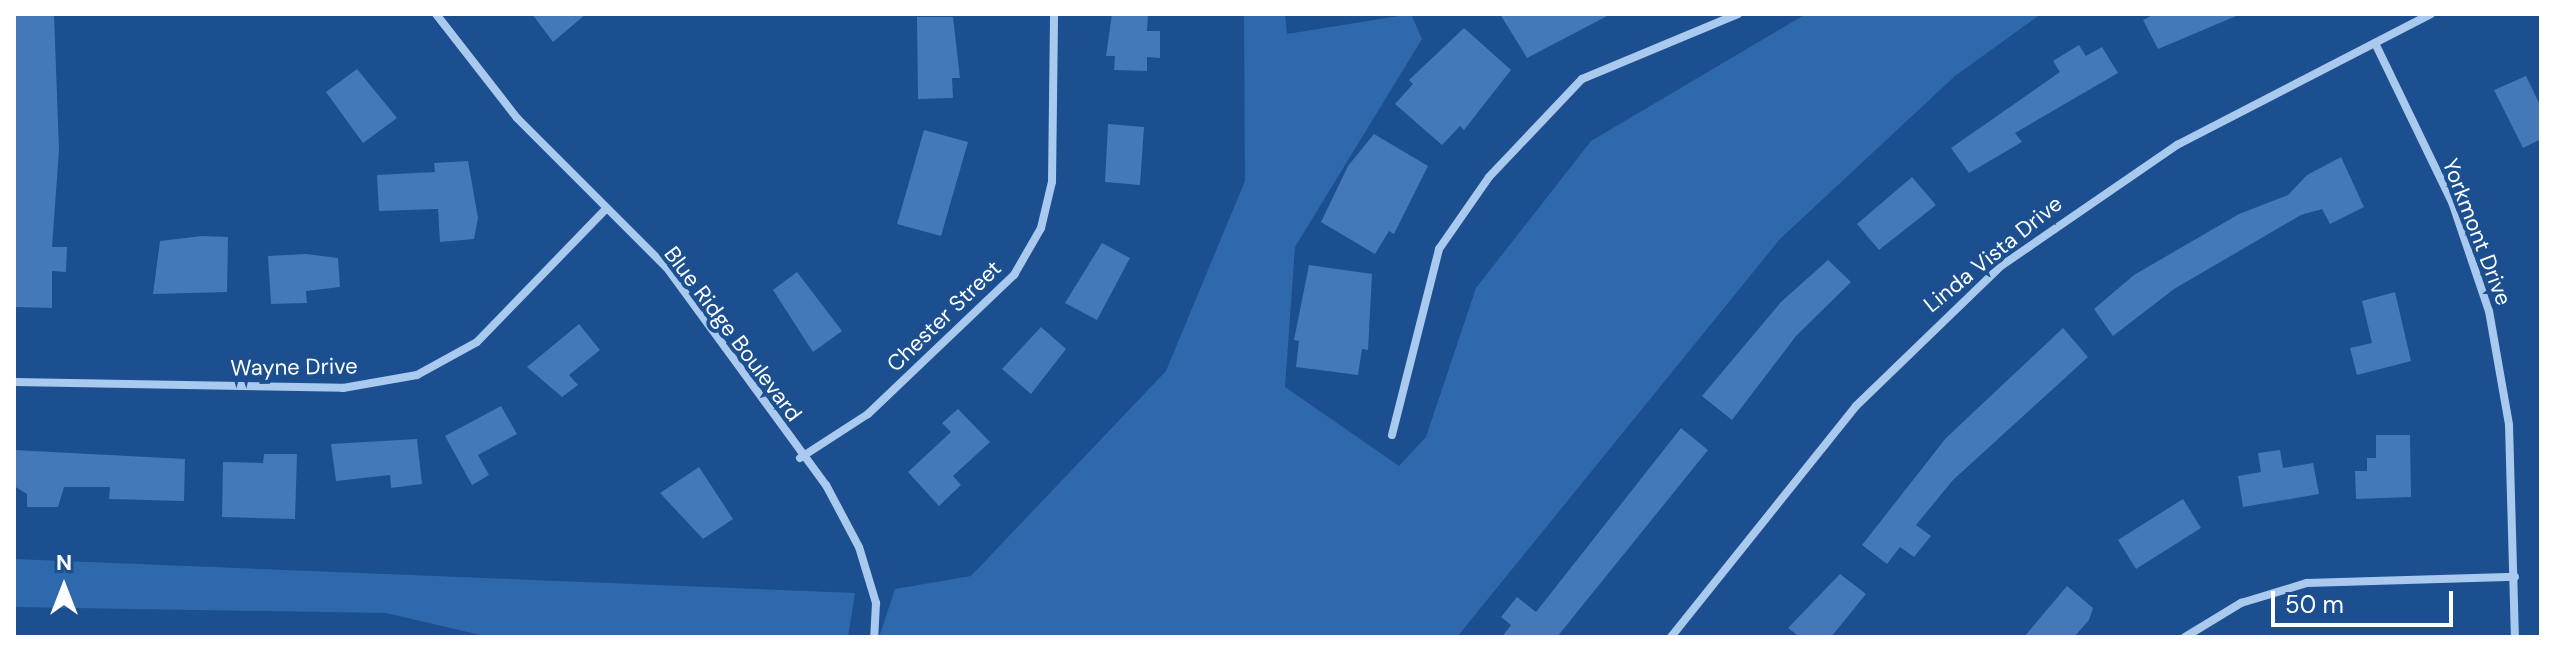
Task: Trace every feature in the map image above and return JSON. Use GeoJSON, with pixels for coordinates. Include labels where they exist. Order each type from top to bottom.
{"type":"FeatureCollection","features":[{"type":"Feature","properties":{"kind":"street","name":"Blue Ridge Boulevard"},"geometry":{"type":"LineString","coordinates":[[436,14],[517,118],[667,268],[800,458],[826,485],[859,547],[876,603],[874,637]]}},
{"type":"Feature","properties":{"kind":"street","name":"Chester Street"},"geometry":{"type":"LineString","coordinates":[[800,458],[868,414],[958,329],[1014,275],[1041,228],[1052,182],[1054,14]]}},
{"type":"Feature","properties":{"kind":"street"},"geometry":{"type":"LineString","coordinates":[[1392,435],[1406,401],[1439,249],[1489,177],[1582,79],[1738,14]]}},
{"type":"Feature","properties":{"kind":"street","name":"Linda Vista Drive"},"geometry":{"type":"LineString","coordinates":[[1671,637],[1856,406],[2001,266],[2151,160],[2431,14]]}},
{"type":"Feature","properties":{"kind":"street","name":"Yorkmont Drive"},"geometry":{"type":"LineString","coordinates":[[2375,43],[2452,202],[2489,311],[2509,425],[2515,637]]}},
{"type":"Feature","properties":{"kind":"street","name":"Wayne Drive"},"geometry":{"type":"LineString","coordinates":[[14,382],[343,388],[417,375],[477,342],[606,209]]}},
{"type":"Feature","properties":{"kind":"street"},"geometry":{"type":"LineString","coordinates":[[2185,637],[2241,603],[2307,583],[2515,577]]}},
{"type":"Feature","properties":{"kind":"shaded area"},"geometry":{"type":"Polygon","coordinates":[[[1244,14],[1285,14],[1287,34],[1411,14],[1422,39],[1295,247],[1285,387],[1399,466],[1426,437],[1476,288],[1591,141],[1806,14],[2041,14],[1955,76],[1780,239],[1457,637],[879,637],[895,589],[971,576],[1166,371],[1245,181],[1244,14]]]}},
{"type":"Feature","properties":{"kind":"shaded area"},"geometry":{"type":"Polygon","coordinates":[[[14,559],[855,593],[848,637],[489,637],[386,613],[14,607],[14,559]]]}},
{"type":"Feature","properties":{"kind":"building"},"geometry":{"type":"Polygon","coordinates":[[[14,14],[54,14],[59,150],[52,247],[67,247],[66,272],[52,271],[52,308],[14,307],[14,14]]]}},
{"type":"Feature","properties":{"kind":"building"},"geometry":{"type":"Polygon","coordinates":[[[532,14],[586,14],[553,42],[532,14]]]}},
{"type":"Feature","properties":{"kind":"building"},"geometry":{"type":"Polygon","coordinates":[[[1112,14],[1148,14],[1147,31],[1160,31],[1160,58],[1147,57],[1147,71],[1114,70],[1115,56],[1106,56],[1112,14]]]}},
{"type":"Feature","properties":{"kind":"building"},"geometry":{"type":"Polygon","coordinates":[[[1500,14],[1611,14],[1527,58],[1500,14]]]}},
{"type":"Feature","properties":{"kind":"building"},"geometry":{"type":"Polygon","coordinates":[[[2155,14],[2241,14],[2158,49],[2143,20],[2155,14]]]}},
{"type":"Feature","properties":{"kind":"building"},"geometry":{"type":"Polygon","coordinates":[[[917,17],[953,17],[960,78],[952,78],[953,98],[918,99],[917,17]]]}},
{"type":"Feature","properties":{"kind":"building"},"geometry":{"type":"Polygon","coordinates":[[[1464,28],[1511,70],[1464,130],[1460,126],[1442,145],[1395,104],[1413,84],[1409,80],[1464,28]]]}},
{"type":"Feature","properties":{"kind":"building"},"geometry":{"type":"Polygon","coordinates":[[[2079,45],[2086,56],[2102,47],[2118,73],[2015,133],[2022,142],[1969,173],[1951,148],[2060,72],[2053,61],[2079,45]]]}},
{"type":"Feature","properties":{"kind":"building"},"geometry":{"type":"Polygon","coordinates":[[[357,69],[397,118],[363,143],[326,92],[357,69]]]}},
{"type":"Feature","properties":{"kind":"building"},"geometry":{"type":"Polygon","coordinates":[[[2526,76],[2541,107],[2541,139],[2523,148],[2494,90],[2526,76]]]}},
{"type":"Feature","properties":{"kind":"building"},"geometry":{"type":"Polygon","coordinates":[[[1108,124],[1144,127],[1140,185],[1105,182],[1108,124]]]}},
{"type":"Feature","properties":{"kind":"building"},"geometry":{"type":"Polygon","coordinates":[[[924,130],[968,142],[941,236],[897,224],[924,130]]]}},
{"type":"Feature","properties":{"kind":"building"},"geometry":{"type":"Polygon","coordinates":[[[1374,134],[1428,166],[1394,234],[1389,231],[1375,254],[1321,222],[1348,166],[1374,134]]]}},
{"type":"Feature","properties":{"kind":"building"},"geometry":{"type":"Polygon","coordinates":[[[2341,157],[2364,207],[2330,224],[2322,209],[2301,215],[2174,289],[2113,336],[2094,309],[2134,275],[2239,214],[2288,195],[2307,175],[2341,157]]]}},
{"type":"Feature","properties":{"kind":"building"},"geometry":{"type":"Polygon","coordinates":[[[468,161],[478,218],[474,239],[440,242],[438,209],[379,211],[377,175],[435,172],[434,163],[468,161]]]}},
{"type":"Feature","properties":{"kind":"building"},"geometry":{"type":"Polygon","coordinates":[[[1912,177],[1936,205],[1879,250],[1857,224],[1912,177]]]}},
{"type":"Feature","properties":{"kind":"building"},"geometry":{"type":"Polygon","coordinates":[[[202,236],[228,237],[227,292],[153,294],[160,241],[202,236]]]}},
{"type":"Feature","properties":{"kind":"building"},"geometry":{"type":"Polygon","coordinates":[[[1102,243],[1130,258],[1097,320],[1065,303],[1102,243]]]}},
{"type":"Feature","properties":{"kind":"building"},"geometry":{"type":"Polygon","coordinates":[[[306,254],[338,258],[340,287],[306,291],[307,303],[271,304],[268,256],[306,254]]]}},
{"type":"Feature","properties":{"kind":"building"},"geometry":{"type":"Polygon","coordinates":[[[1828,260],[1851,282],[1796,336],[1732,420],[1702,396],[1781,302],[1828,260]]]}},
{"type":"Feature","properties":{"kind":"building"},"geometry":{"type":"Polygon","coordinates":[[[1309,265],[1372,274],[1368,350],[1362,349],[1358,375],[1296,367],[1299,341],[1294,340],[1309,265]]]}},
{"type":"Feature","properties":{"kind":"building"},"geometry":{"type":"Polygon","coordinates":[[[797,272],[842,331],[813,352],[773,290],[797,272]]]}},
{"type":"Feature","properties":{"kind":"building"},"geometry":{"type":"Polygon","coordinates":[[[2395,292],[2411,361],[2357,375],[2350,348],[2372,343],[2362,301],[2395,292]]]}},
{"type":"Feature","properties":{"kind":"building"},"geometry":{"type":"Polygon","coordinates":[[[579,324],[600,350],[569,375],[578,385],[562,397],[527,367],[579,324]]]}},
{"type":"Feature","properties":{"kind":"building"},"geometry":{"type":"Polygon","coordinates":[[[1041,327],[1066,349],[1031,394],[1002,369],[1041,327]]]}},
{"type":"Feature","properties":{"kind":"building"},"geometry":{"type":"Polygon","coordinates":[[[2063,328],[2088,357],[1953,480],[1916,525],[1931,536],[1914,557],[1900,547],[1887,564],[1862,545],[1946,438],[2063,328]]]}},
{"type":"Feature","properties":{"kind":"building"},"geometry":{"type":"Polygon","coordinates":[[[501,406],[517,434],[478,455],[489,475],[472,485],[445,436],[501,406]]]}},
{"type":"Feature","properties":{"kind":"building"},"geometry":{"type":"Polygon","coordinates":[[[958,409],[990,442],[953,476],[961,485],[939,506],[908,472],[951,432],[942,423],[958,409]]]}},
{"type":"Feature","properties":{"kind":"building"},"geometry":{"type":"Polygon","coordinates":[[[1681,428],[1708,450],[1557,637],[1502,637],[1511,625],[1501,617],[1517,597],[1536,612],[1681,428]]]}},
{"type":"Feature","properties":{"kind":"building"},"geometry":{"type":"Polygon","coordinates":[[[2376,435],[2410,435],[2411,497],[2356,499],[2355,471],[2367,471],[2367,458],[2376,458],[2376,435]]]}},
{"type":"Feature","properties":{"kind":"building"},"geometry":{"type":"Polygon","coordinates":[[[417,439],[422,484],[391,488],[390,475],[336,481],[331,444],[417,439]]]}},
{"type":"Feature","properties":{"kind":"building"},"geometry":{"type":"Polygon","coordinates":[[[14,450],[185,459],[184,501],[109,499],[110,487],[64,487],[58,507],[27,507],[27,494],[14,486],[14,450]]]}},
{"type":"Feature","properties":{"kind":"building"},"geometry":{"type":"Polygon","coordinates":[[[2280,450],[2283,468],[2313,463],[2319,494],[2243,507],[2238,476],[2261,472],[2258,453],[2280,450]]]}},
{"type":"Feature","properties":{"kind":"building"},"geometry":{"type":"Polygon","coordinates":[[[264,454],[297,454],[295,519],[222,517],[223,462],[263,463],[264,454]]]}},
{"type":"Feature","properties":{"kind":"building"},"geometry":{"type":"Polygon","coordinates":[[[699,467],[733,519],[703,539],[660,493],[699,467]]]}},
{"type":"Feature","properties":{"kind":"building"},"geometry":{"type":"Polygon","coordinates":[[[2183,499],[2201,528],[2136,569],[2118,540],[2183,499]]]}},
{"type":"Feature","properties":{"kind":"building"},"geometry":{"type":"Polygon","coordinates":[[[1840,574],[1866,594],[1831,637],[1800,637],[1788,628],[1840,574]]]}},
{"type":"Feature","properties":{"kind":"building"},"geometry":{"type":"Polygon","coordinates":[[[2067,586],[2093,608],[2089,620],[2074,637],[2024,637],[2067,586]]]}}]}
